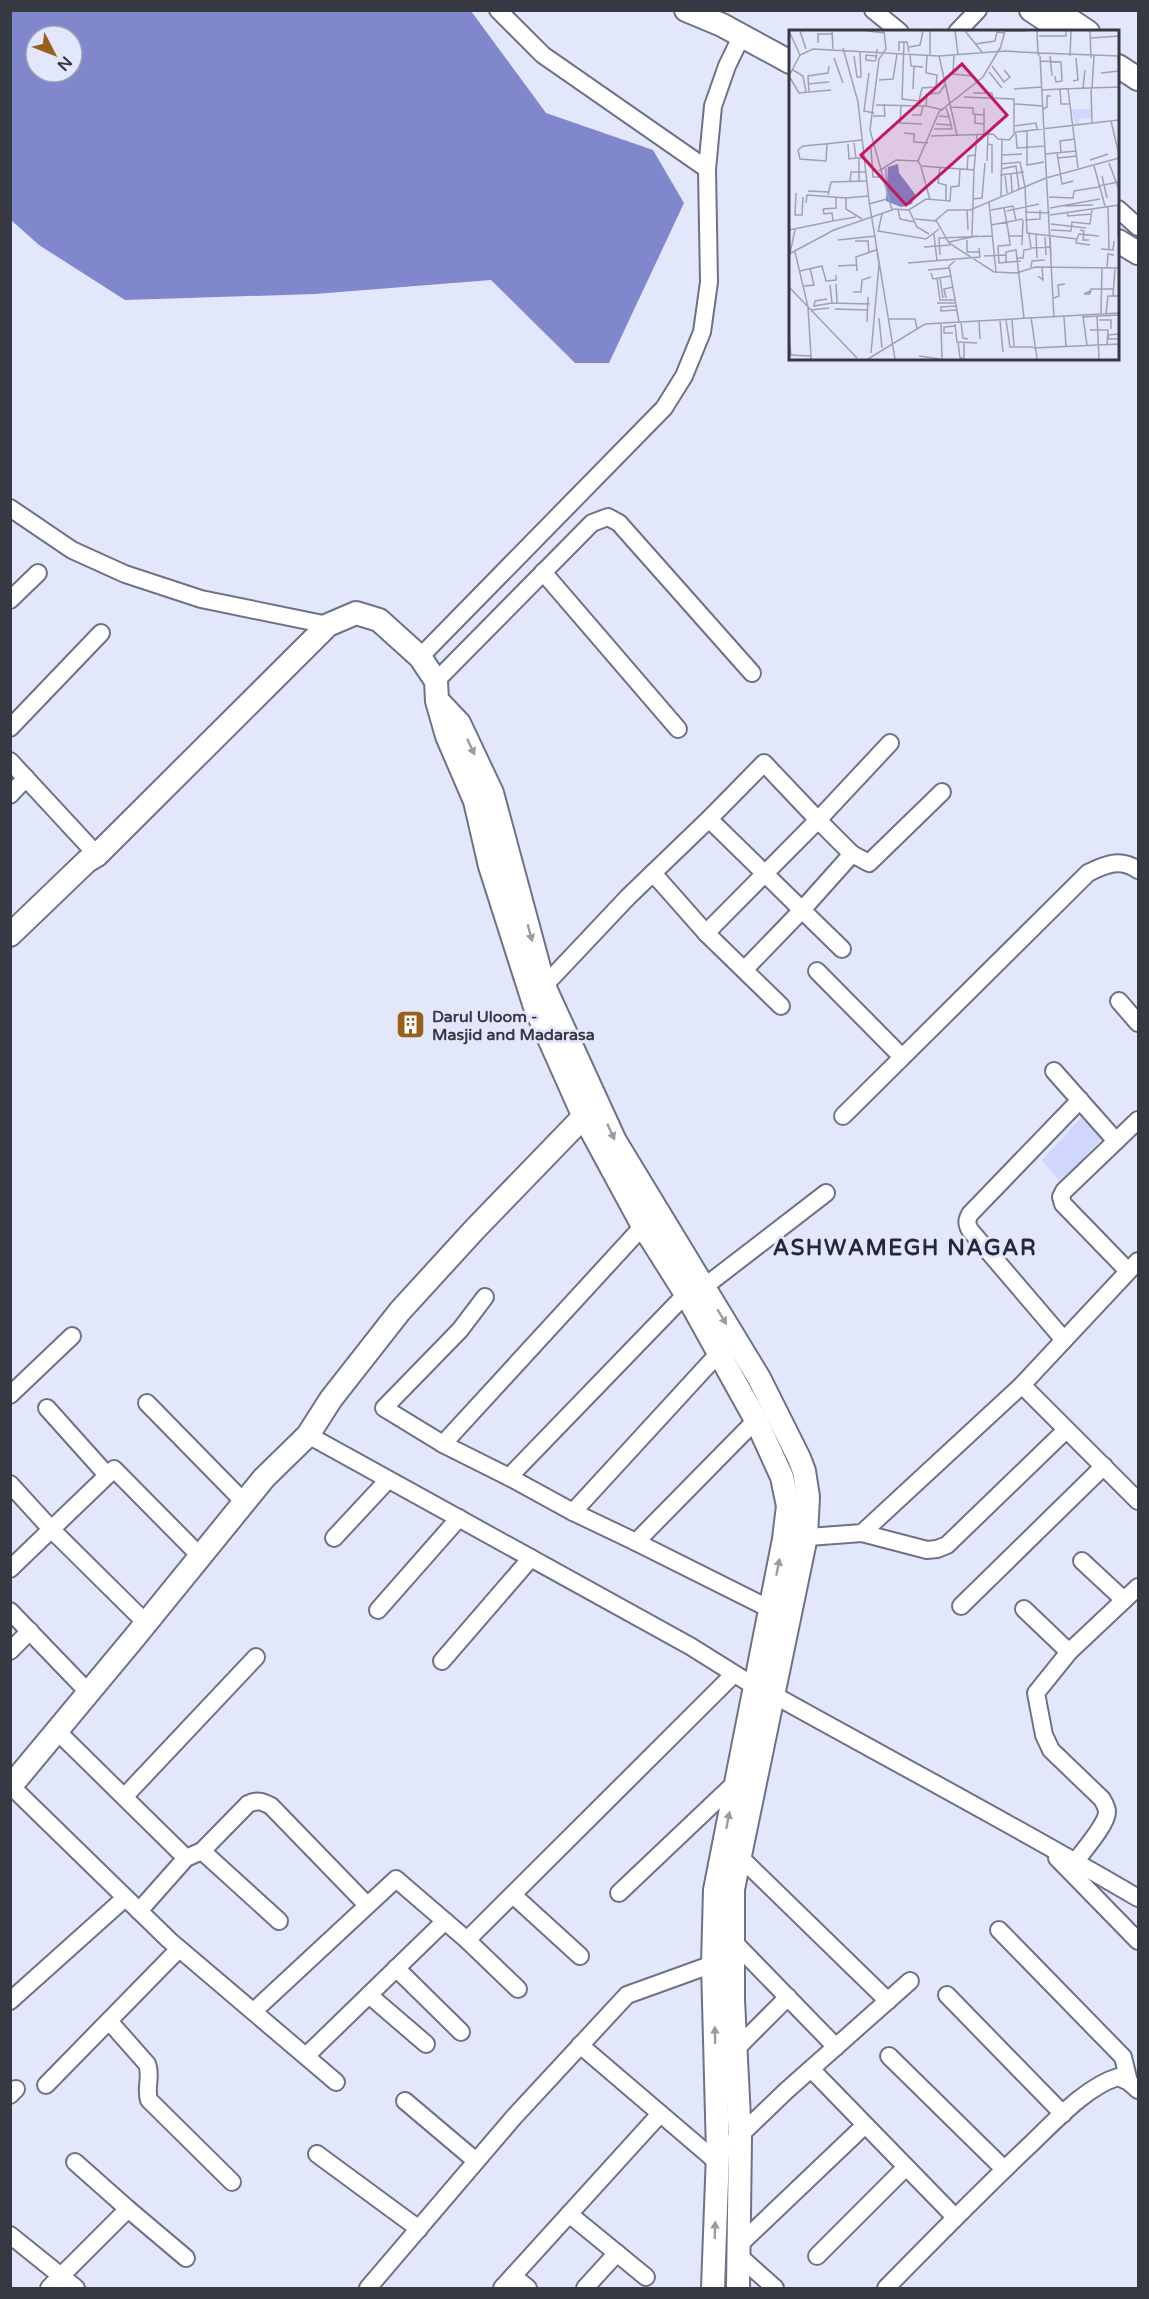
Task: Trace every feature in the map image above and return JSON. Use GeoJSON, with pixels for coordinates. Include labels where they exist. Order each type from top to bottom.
{"type":"FeatureCollection","features":[{"type":"Feature","properties":{"kind":"street"},"geometry":{"type":"LineString","coordinates":[[498,10],[543,55],[706,169]]}},
{"type":"Feature","properties":{"kind":"street"},"geometry":{"type":"LineString","coordinates":[[686,10],[742,35],[789,61]]}},
{"type":"Feature","properties":{"kind":"street"},"geometry":{"type":"LineString","coordinates":[[873,10],[898,30]]}},
{"type":"Feature","properties":{"kind":"street"},"geometry":{"type":"LineString","coordinates":[[959,30],[978,10]]}},
{"type":"Feature","properties":{"kind":"street"},"geometry":{"type":"LineString","coordinates":[[1031,10],[1062,17],[1085,30]]}},
{"type":"Feature","properties":{"kind":"street"},"geometry":{"type":"LineString","coordinates":[[420,657],[664,408],[684,376],[702,332],[709,282],[706,169],[713,106],[727,66],[742,35]]}},
{"type":"Feature","properties":{"kind":"street"},"geometry":{"type":"LineString","coordinates":[[1119,51],[1138,62]]}},
{"type":"Feature","properties":{"kind":"street"},"geometry":{"type":"LineString","coordinates":[[1119,67],[1138,79]]}},
{"type":"Feature","properties":{"kind":"street"},"geometry":{"type":"LineString","coordinates":[[1119,210],[1138,227]]}},
{"type":"Feature","properties":{"kind":"street"},"geometry":{"type":"LineString","coordinates":[[1119,242],[1138,253]]}},
{"type":"Feature","properties":{"kind":"street"},"geometry":{"type":"LineString","coordinates":[[10,508],[72,550],[125,574],[201,599],[328,625]]}},
{"type":"Feature","properties":{"kind":"street"},"geometry":{"type":"LineString","coordinates":[[437,691],[543,572],[592,523],[608,517],[619,523],[752,673]]}},
{"type":"Feature","properties":{"kind":"street"},"geometry":{"type":"LineString","coordinates":[[543,572],[678,729]]}},
{"type":"Feature","properties":{"kind":"street"},"geometry":{"type":"LineString","coordinates":[[10,600],[38,573]]}},
{"type":"Feature","properties":{"kind":"street"},"geometry":{"type":"LineString","coordinates":[[10,935],[87,861],[97,855],[328,625],[356,613],[379,620],[420,657],[437,691],[459,723],[496,802],[544,986],[590,1109],[643,1226],[695,1291],[759,1378],[800,1458],[804,1471],[808,1497],[806,1536],[764,1691],[735,1783],[730,1856],[740,2138],[738,2289]]}},
{"type":"Feature","properties":{"kind":"street"},"geometry":{"type":"LineString","coordinates":[[10,728],[101,633]]}},
{"type":"Feature","properties":{"kind":"street"},"geometry":{"type":"LineString","coordinates":[[437,691],[447,736],[474,801],[490,866],[535,1007],[590,1109],[620,1150],[695,1291],[718,1354],[756,1420],[782,1477],[788,1506],[770,1609],[764,1691],[730,1856],[713,1914],[717,2157],[713,2289]]}},
{"type":"Feature","properties":{"kind":"street"},"geometry":{"type":"LineString","coordinates":[[706,933],[890,744]]}},
{"type":"Feature","properties":{"kind":"street"},"geometry":{"type":"LineString","coordinates":[[10,761],[97,855]]}},
{"type":"Feature","properties":{"kind":"street"},"geometry":{"type":"LineString","coordinates":[[544,986],[764,763],[852,854],[869,863],[942,792]]}},
{"type":"Feature","properties":{"kind":"street"},"geometry":{"type":"LineString","coordinates":[[10,795],[26,778]]}},
{"type":"Feature","properties":{"kind":"street"},"geometry":{"type":"LineString","coordinates":[[709,819],[842,949]]}},
{"type":"Feature","properties":{"kind":"street"},"geometry":{"type":"LineString","coordinates":[[745,969],[852,854]]}},
{"type":"Feature","properties":{"kind":"street"},"geometry":{"type":"LineString","coordinates":[[843,1116],[1088,873],[1107,863],[1124,863],[1138,870]]}},
{"type":"Feature","properties":{"kind":"street"},"geometry":{"type":"LineString","coordinates":[[653,873],[706,933],[781,1006]]}},
{"type":"Feature","properties":{"kind":"street"},"geometry":{"type":"LineString","coordinates":[[817,971],[902,1057]]}},
{"type":"Feature","properties":{"kind":"street"},"geometry":{"type":"LineString","coordinates":[[1119,1001],[1138,1023]]}},
{"type":"Feature","properties":{"kind":"street"},"geometry":{"type":"LineString","coordinates":[[1054,1071],[1116,1141]]}},
{"type":"Feature","properties":{"kind":"street"},"geometry":{"type":"LineString","coordinates":[[1064,1340],[970,1230],[967,1219],[1080,1100]]}},
{"type":"Feature","properties":{"kind":"street"},"geometry":{"type":"LineString","coordinates":[[336,2082],[255,2011],[179,1949],[11,1786],[264,1478],[308,1435],[332,1399],[400,1311],[590,1109]]}},
{"type":"Feature","properties":{"kind":"street"},"geometry":{"type":"LineString","coordinates":[[862,1533],[1022,1385],[1133,1266],[1063,1204],[1061,1197],[1064,1191],[1138,1120]]}},
{"type":"Feature","properties":{"kind":"street"},"geometry":{"type":"LineString","coordinates":[[509,1477],[695,1291],[826,1193]]}},
{"type":"Feature","properties":{"kind":"street"},"geometry":{"type":"LineString","coordinates":[[444,1444],[643,1226]]}},
{"type":"Feature","properties":{"kind":"street"},"geometry":{"type":"LineString","coordinates":[[485,1298],[460,1330],[384,1408],[444,1444],[573,1512],[770,1609]]}},
{"type":"Feature","properties":{"kind":"street"},"geometry":{"type":"LineString","coordinates":[[10,1395],[72,1336]]}},
{"type":"Feature","properties":{"kind":"street"},"geometry":{"type":"LineString","coordinates":[[573,1512],[718,1354]]}},
{"type":"Feature","properties":{"kind":"street"},"geometry":{"type":"LineString","coordinates":[[1022,1385],[1138,1501]]}},
{"type":"Feature","properties":{"kind":"street"},"geometry":{"type":"LineString","coordinates":[[147,1403],[244,1502]]}},
{"type":"Feature","properties":{"kind":"street"},"geometry":{"type":"LineString","coordinates":[[47,1408],[107,1475]]}},
{"type":"Feature","properties":{"kind":"street"},"geometry":{"type":"LineString","coordinates":[[636,1542],[756,1420]]}},
{"type":"Feature","properties":{"kind":"street"},"geometry":{"type":"LineString","coordinates":[[783,1539],[862,1533],[927,1550],[937,1549],[947,1545],[1066,1430]]}},
{"type":"Feature","properties":{"kind":"street"},"geometry":{"type":"LineString","coordinates":[[308,1435],[690,1646],[764,1691],[1042,1841],[1138,1898]]}},
{"type":"Feature","properties":{"kind":"street"},"geometry":{"type":"LineString","coordinates":[[961,1606],[1104,1466]]}},
{"type":"Feature","properties":{"kind":"street"},"geometry":{"type":"LineString","coordinates":[[10,1569],[114,1469],[200,1556]]}},
{"type":"Feature","properties":{"kind":"street"},"geometry":{"type":"LineString","coordinates":[[334,1538],[388,1480]]}},
{"type":"Feature","properties":{"kind":"street"},"geometry":{"type":"LineString","coordinates":[[10,1484],[51,1529],[146,1623]]}},
{"type":"Feature","properties":{"kind":"street"},"geometry":{"type":"LineString","coordinates":[[378,1610],[459,1518]]}},
{"type":"Feature","properties":{"kind":"street"},"geometry":{"type":"LineString","coordinates":[[442,1661],[531,1558]]}},
{"type":"Feature","properties":{"kind":"street"},"geometry":{"type":"LineString","coordinates":[[1082,1561],[1124,1600]]}},
{"type":"Feature","properties":{"kind":"street"},"geometry":{"type":"LineString","coordinates":[[1076,1861],[1104,1822],[1107,1814],[1106,1806],[1102,1799],[1051,1750],[1044,1735],[1036,1693],[1069,1652],[1138,1587]]}},
{"type":"Feature","properties":{"kind":"street"},"geometry":{"type":"LineString","coordinates":[[1024,1609],[1069,1652]]}},
{"type":"Feature","properties":{"kind":"street"},"geometry":{"type":"LineString","coordinates":[[10,1611],[89,1693]]}},
{"type":"Feature","properties":{"kind":"street"},"geometry":{"type":"LineString","coordinates":[[10,1651],[30,1631]]}},
{"type":"Feature","properties":{"kind":"street"},"geometry":{"type":"LineString","coordinates":[[125,1796],[256,1657]]}},
{"type":"Feature","properties":{"kind":"street"},"geometry":{"type":"LineString","coordinates":[[467,1940],[734,1674]]}},
{"type":"Feature","properties":{"kind":"street"},"geometry":{"type":"LineString","coordinates":[[57,1731],[125,1796],[194,1855],[279,1921]]}},
{"type":"Feature","properties":{"kind":"street"},"geometry":{"type":"LineString","coordinates":[[620,1893],[735,1783]]}},
{"type":"Feature","properties":{"kind":"street"},"geometry":{"type":"LineString","coordinates":[[139,1911],[194,1855],[254,1801],[263,1801],[271,1806],[367,1905]]}},
{"type":"Feature","properties":{"kind":"street"},"geometry":{"type":"LineString","coordinates":[[1042,1841],[1138,1941]]}},
{"type":"Feature","properties":{"kind":"street"},"geometry":{"type":"LineString","coordinates":[[730,1856],[888,2001]]}},
{"type":"Feature","properties":{"kind":"street"},"geometry":{"type":"LineString","coordinates":[[255,2011],[396,1879],[467,1940],[518,1989]]}},
{"type":"Feature","properties":{"kind":"street"},"geometry":{"type":"LineString","coordinates":[[513,1895],[580,1956]]}},
{"type":"Feature","properties":{"kind":"street"},"geometry":{"type":"LineString","coordinates":[[10,2001],[125,1898]]}},
{"type":"Feature","properties":{"kind":"street"},"geometry":{"type":"LineString","coordinates":[[306,2056],[445,1921]]}},
{"type":"Feature","properties":{"kind":"street"},"geometry":{"type":"LineString","coordinates":[[999,1930],[1123,2057],[1134,2086]]}},
{"type":"Feature","properties":{"kind":"street"},"geometry":{"type":"LineString","coordinates":[[732,1940],[836,2047]]}},
{"type":"Feature","properties":{"kind":"street"},"geometry":{"type":"LineString","coordinates":[[46,2085],[179,1949]]}},
{"type":"Feature","properties":{"kind":"street"},"geometry":{"type":"LineString","coordinates":[[368,2289],[476,2161],[627,1995],[713,1964]]}},
{"type":"Feature","properties":{"kind":"street"},"geometry":{"type":"LineString","coordinates":[[396,1968],[461,2032]]}},
{"type":"Feature","properties":{"kind":"street"},"geometry":{"type":"LineString","coordinates":[[717,2157],[910,1981]]}},
{"type":"Feature","properties":{"kind":"street"},"geometry":{"type":"LineString","coordinates":[[369,1995],[426,2044]]}},
{"type":"Feature","properties":{"kind":"street"},"geometry":{"type":"LineString","coordinates":[[947,1995],[1063,2114]]}},
{"type":"Feature","properties":{"kind":"street"},"geometry":{"type":"LineString","coordinates":[[736,2049],[788,1997]]}},
{"type":"Feature","properties":{"kind":"street"},"geometry":{"type":"LineString","coordinates":[[109,2021],[147,2064],[150,2071],[147,2094],[149,2100],[232,2182]]}},
{"type":"Feature","properties":{"kind":"street"},"geometry":{"type":"LineString","coordinates":[[580,2045],[660,2114],[717,2157]]}},
{"type":"Feature","properties":{"kind":"street"},"geometry":{"type":"LineString","coordinates":[[889,2056],[1004,2169]]}},
{"type":"Feature","properties":{"kind":"street"},"geometry":{"type":"LineString","coordinates":[[811,2069],[955,2217]]}},
{"type":"Feature","properties":{"kind":"street"},"geometry":{"type":"LineString","coordinates":[[886,2289],[955,2217],[1063,2114],[1106,2080],[1118,2077],[1134,2086]]}},
{"type":"Feature","properties":{"kind":"street"},"geometry":{"type":"LineString","coordinates":[[405,2101],[476,2161]]}},
{"type":"Feature","properties":{"kind":"street"},"geometry":{"type":"LineString","coordinates":[[528,2289],[508,2282],[660,2114]]}},
{"type":"Feature","properties":{"kind":"street"},"geometry":{"type":"LineString","coordinates":[[738,2250],[865,2125]]}},
{"type":"Feature","properties":{"kind":"street"},"geometry":{"type":"LineString","coordinates":[[317,2154],[419,2229]]}},
{"type":"Feature","properties":{"kind":"street"},"geometry":{"type":"LineString","coordinates":[[75,2162],[186,2258]]}},
{"type":"Feature","properties":{"kind":"street"},"geometry":{"type":"LineString","coordinates":[[817,2256],[906,2167]]}},
{"type":"Feature","properties":{"kind":"street"},"geometry":{"type":"LineString","coordinates":[[55,2283],[128,2209]]}},
{"type":"Feature","properties":{"kind":"street"},"geometry":{"type":"LineString","coordinates":[[569,2214],[646,2277]]}},
{"type":"Feature","properties":{"kind":"street"},"geometry":{"type":"LineString","coordinates":[[10,2235],[55,2283],[76,2289]]}},
{"type":"Feature","properties":{"kind":"street"},"geometry":{"type":"LineString","coordinates":[[738,2250],[775,2289]]}},
{"type":"Feature","properties":{"kind":"street"},"geometry":{"type":"LineString","coordinates":[[585,2289],[617,2253]]}},
{"type":"Feature","properties":{"kind":"shaded area"},"geometry":{"type":"Polygon","coordinates":[[[1081,1118],[1103,1137],[1061,1182],[1042,1160],[1081,1118]]]}},
{"type":"Feature","properties":{"kind":"water"},"geometry":{"type":"Polygon","coordinates":[[[11,10],[471,11],[546,113],[653,150],[684,203],[609,363],[575,363],[491,280],[315,294],[125,300],[39,245],[11,220],[11,10]]]}},
{"type":"Feature","properties":{"kind":"place","name":"Darul Uloom - Masjid and Madarasa"},"geometry":{"type":"Point","coordinates":[411,1025]}},
{"type":"Feature","properties":{"kind":"district","name":"ASHWAMEGH NAGAR"},"geometry":{"type":"Point","coordinates":[905,1247]}}]}
